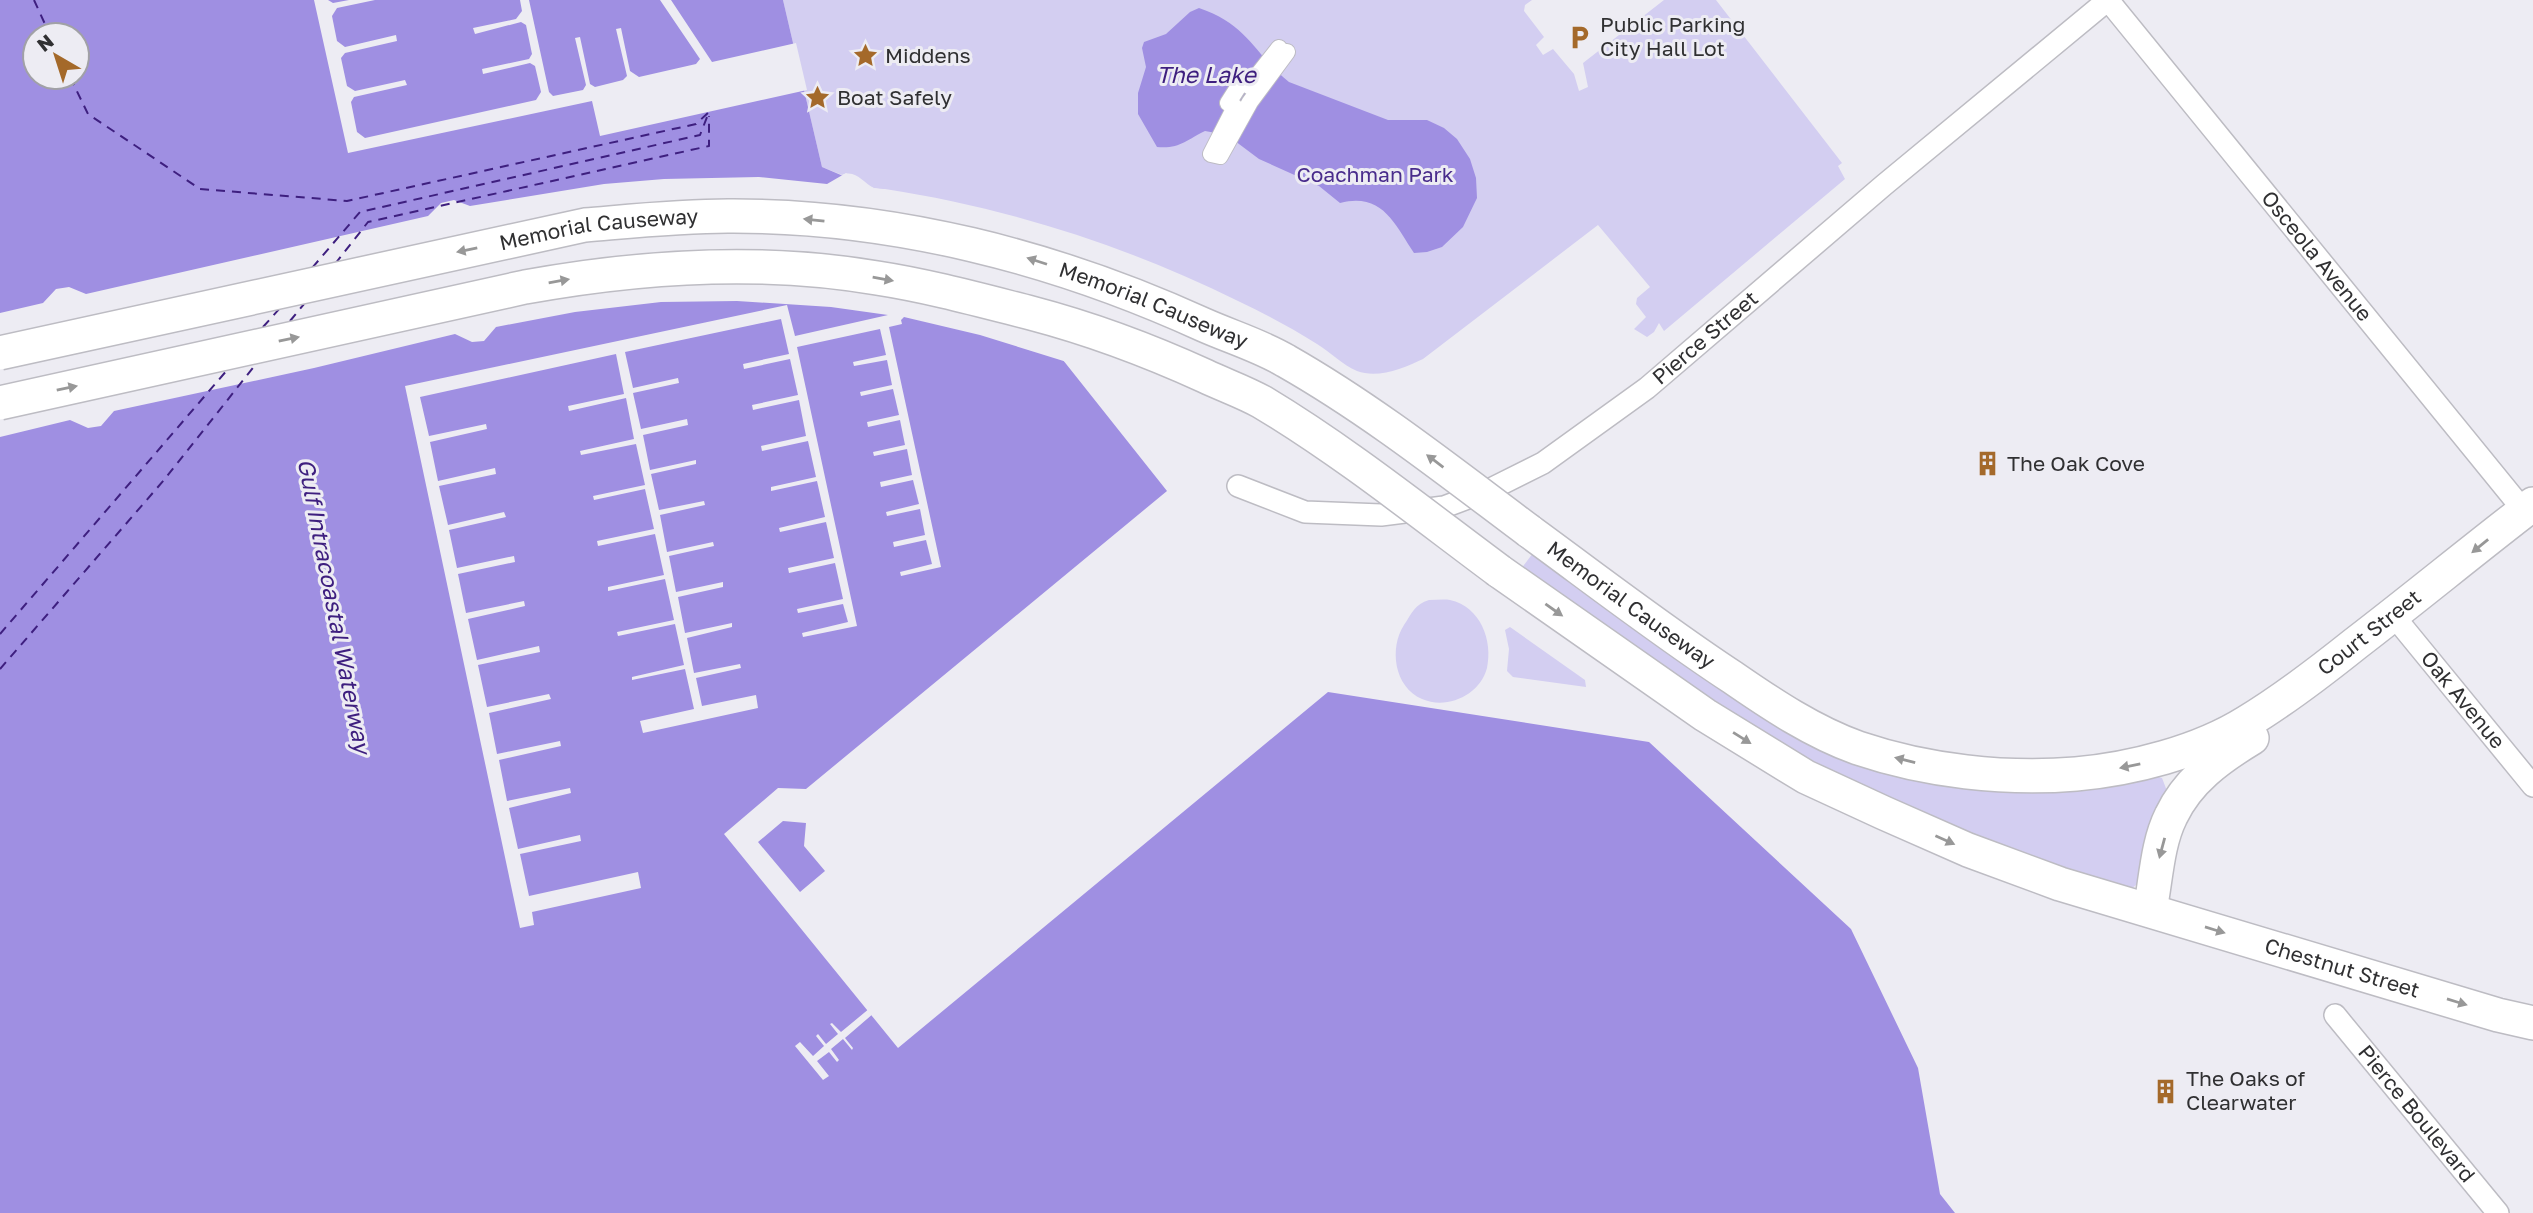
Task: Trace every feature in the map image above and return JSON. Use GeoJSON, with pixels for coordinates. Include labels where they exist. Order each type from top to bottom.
{"type":"FeatureCollection","features":[{"type":"Feature","properties":{"kind":"main road","name":"Memorial Causeway"},"geometry":{"type":"LineString","coordinates":[[0,353],[585,225],[657,218],[729,216],[872,226],[1011,253],[1082,276],[1152,301],[1284,360],[1371,414],[1700,656],[1782,711],[1857,748],[1930,766],[1991,776],[2041,777],[2097,772],[2146,763],[2195,746]]}},
{"type":"Feature","properties":{"kind":"main road","name":"Memorial Causeway"},"geometry":{"type":"LineString","coordinates":[[0,403],[513,290],[593,275],[664,268],[733,266],[806,269],[875,277],[942,290],[1073,324],[1136,345],[1260,401],[1339,452],[1499,571],[1705,715],[1806,777],[1968,850],[2060,884],[2150,911]]}},
{"type":"Feature","properties":{"kind":"main road","name":"Court Street"},"geometry":{"type":"LineString","coordinates":[[2195,746],[2245,724],[2301,687],[2528,507]]}},
{"type":"Feature","properties":{"kind":"main road"},"geometry":{"type":"LineString","coordinates":[[2150,911],[2159,857],[2170,816],[2191,783],[2224,755],[2312,700],[2362,660],[2393,615]]}},
{"type":"Feature","properties":{"kind":"main road","name":"Chestnut Street"},"geometry":{"type":"LineString","coordinates":[[2150,911],[2498,1015],[2533,1023]]}},
{"type":"Feature","properties":{"kind":"street","name":"Pierce Street"},"geometry":{"type":"LineString","coordinates":[[1238,486],[1305,512],[1381,515],[1444,507],[1489,490],[1543,463],[1647,388],[1884,185],[2108,0]]}},
{"type":"Feature","properties":{"kind":"street","name":"Osceola Avenue"},"geometry":{"type":"LineString","coordinates":[[2108,0],[2528,507]]}},
{"type":"Feature","properties":{"kind":"street"},"geometry":{"type":"LineString","coordinates":[[1283,50],[1220,156],[1211,154],[1235,107],[1228,103],[1241,81],[1249,86],[1283,50]]}},
{"type":"Feature","properties":{"kind":"street","name":"Oak Avenue"},"geometry":{"type":"LineString","coordinates":[[2393,615],[2533,786]]}},
{"type":"Feature","properties":{"kind":"street","name":"Pierce Boulevard"},"geometry":{"type":"LineString","coordinates":[[2335,1015],[2498,1213]]}},
{"type":"Feature","properties":{"kind":"green space","name":"Coachman Park"},"geometry":{"type":"Polygon","coordinates":[[[783,0],[1532,0],[1525,5],[1524,11],[1544,37],[1536,45],[1543,55],[1553,49],[1574,74],[1579,91],[1588,87],[1583,63],[1664,0],[1716,0],[1842,163],[1838,166],[1845,179],[1664,331],[1659,323],[1647,337],[1634,329],[1646,317],[1636,304],[1637,298],[1650,287],[1598,225],[1423,359],[1391,371],[1365,373],[1357,371],[1308,338],[1248,306],[1196,281],[1110,246],[1021,218],[931,197],[874,188],[855,175],[842,175],[822,167],[783,0]]]}},
{"type":"Feature","properties":{"kind":"green space"},"geometry":{"type":"Polygon","coordinates":[[[1533,553],[1639,631],[1954,787],[2014,792],[2156,776],[2162,778],[2167,791],[2141,881],[2131,889],[2056,868],[1877,797],[1760,734],[1521,569],[1533,553]]]}},
{"type":"Feature","properties":{"kind":"green space"},"geometry":{"type":"Polygon","coordinates":[[[1429,600],[1448,600],[1470,610],[1482,626],[1488,647],[1487,668],[1477,686],[1461,698],[1442,703],[1422,699],[1413,693],[1405,686],[1397,666],[1399,634],[1414,610],[1429,600]]]}},
{"type":"Feature","properties":{"kind":"green space"},"geometry":{"type":"Polygon","coordinates":[[[1510,627],[1585,680],[1586,687],[1513,677],[1507,671],[1509,649],[1505,630],[1510,627]]]}},
{"type":"Feature","properties":{"kind":"water","name":"Gulf Intracoastal Waterway"},"geometry":{"type":"Polygon","coordinates":[[[0,0],[783,0],[822,167],[945,219],[1059,355],[1167,491],[806,789],[778,788],[724,834],[898,1048],[1328,692],[1649,742],[1851,929],[1918,1068],[1940,1194],[1955,1213],[0,1213],[0,0]]]}},
{"type":"Feature","properties":{"kind":"water","name":"The Lake"},"geometry":{"type":"Polygon","coordinates":[[[1199,8],[1216,15],[1240,31],[1289,82],[1388,120],[1427,120],[1444,128],[1457,139],[1470,159],[1476,178],[1477,198],[1463,227],[1442,247],[1414,253],[1394,222],[1377,207],[1367,202],[1340,203],[1319,186],[1259,159],[1227,135],[1205,131],[1177,145],[1157,147],[1138,114],[1138,93],[1146,67],[1142,48],[1144,42],[1166,34],[1190,12],[1199,8]]]}},
{"type":"Feature","properties":{"kind":"water"},"geometry":{"type":"Polygon","coordinates":[[[783,821],[806,823],[804,846],[825,871],[800,892],[758,842],[783,821]]]}},
{"type":"Feature","properties":{"kind":"pier"},"geometry":{"type":"Polygon","coordinates":[[[314,0],[328,0],[333,3],[375,0],[337,8],[332,16],[337,41],[345,47],[396,35],[397,41],[345,53],[341,58],[347,86],[355,91],[405,80],[407,85],[354,97],[351,102],[357,132],[365,138],[536,100],[541,92],[535,66],[530,63],[483,74],[482,69],[529,59],[532,54],[526,25],[521,22],[475,34],[473,28],[516,19],[522,11],[520,0],[529,0],[549,92],[553,96],[583,90],[586,85],[575,38],[580,37],[590,84],[595,87],[623,80],[627,76],[616,29],[621,28],[630,71],[639,77],[696,64],[700,59],[660,0],[671,0],[712,62],[796,43],[807,90],[600,136],[592,101],[348,153],[314,0]]]}},
{"type":"Feature","properties":{"kind":"pier"},"geometry":{"type":"Polygon","coordinates":[[[846,173],[873,188],[883,189],[948,217],[1070,363],[980,335],[904,317],[902,324],[889,327],[941,567],[901,576],[900,572],[932,564],[926,540],[894,547],[893,542],[925,535],[920,509],[887,516],[886,512],[919,504],[913,480],[881,487],[880,482],[912,475],[907,449],[874,456],[873,452],[905,445],[900,420],[868,427],[867,422],[899,415],[893,389],[861,396],[860,392],[892,385],[887,360],[854,366],[853,362],[886,355],[880,329],[797,347],[857,626],[803,637],[802,633],[848,622],[843,604],[798,613],[797,609],[843,599],[835,563],[789,573],[788,568],[834,558],[826,522],[780,532],[779,528],[825,517],[817,481],[771,491],[771,487],[816,477],[808,441],[762,451],[761,446],[806,436],[799,400],[753,410],[752,405],[798,395],[790,359],[744,369],[743,364],[789,354],[781,319],[625,352],[633,388],[678,378],[679,383],[633,393],[641,429],[687,419],[688,425],[643,435],[650,470],[696,460],[696,464],[651,474],[659,510],[704,501],[705,505],[660,515],[667,552],[713,542],[714,546],[669,556],[676,592],[723,582],[723,587],[678,597],[685,633],[732,623],[732,627],[687,638],[694,673],[740,664],[741,668],[696,678],[702,706],[756,695],[758,708],[643,733],[640,721],[694,709],[685,669],[632,680],[632,677],[684,665],[675,624],[618,636],[617,632],[674,620],[665,579],[608,591],[608,587],[664,575],[655,534],[598,546],[597,541],[654,529],[645,489],[594,500],[593,496],[645,485],[636,444],[581,455],[580,451],[634,439],[626,398],[569,411],[568,406],[624,394],[616,354],[420,397],[429,436],[486,424],[487,429],[430,442],[438,481],[495,468],[496,474],[439,486],[448,525],[504,512],[506,517],[449,530],[457,568],[514,556],[515,562],[458,574],[466,613],[524,601],[525,606],[468,619],[477,660],[539,646],[540,652],[478,665],[487,707],[549,694],[551,699],[489,713],[497,754],[560,741],[561,746],[499,760],[507,801],[570,788],[571,793],[509,808],[518,849],[580,835],[581,841],[520,854],[529,896],[638,872],[641,888],[532,912],[534,925],[520,928],[405,386],[787,305],[795,336],[888,315],[831,307],[737,301],[661,302],[575,312],[496,327],[484,341],[472,342],[455,334],[314,368],[114,411],[101,426],[88,428],[70,420],[0,437],[0,313],[43,303],[56,289],[69,287],[86,294],[428,216],[441,203],[454,200],[470,206],[604,184],[664,179],[759,177],[827,184],[846,173]]]}},
{"type":"Feature","properties":{"kind":"pier"},"geometry":{"type":"Polygon","coordinates":[[[870,1008],[874,1013],[845,1038],[852,1050],[843,1039],[831,1049],[839,1060],[837,1062],[829,1052],[817,1061],[829,1076],[823,1080],[795,1046],[800,1042],[813,1056],[824,1046],[816,1036],[818,1034],[826,1044],[838,1034],[830,1024],[841,1032],[870,1008]]]}},
{"type":"Feature","properties":{"kind":"ferry route"},"geometry":{"type":"LineString","coordinates":[[34,0],[44,21]]}},
{"type":"Feature","properties":{"kind":"ferry route"},"geometry":{"type":"LineString","coordinates":[[77,91],[88,114],[200,189],[347,201],[696,124],[709,112],[700,135],[360,212],[312,268]]}},
{"type":"Feature","properties":{"kind":"ferry route"},"geometry":{"type":"LineString","coordinates":[[335,264],[368,222],[709,146],[709,116]]}},
{"type":"Feature","properties":{"kind":"ferry route"},"geometry":{"type":"LineString","coordinates":[[290,321],[304,304]]}},
{"type":"Feature","properties":{"kind":"ferry route"},"geometry":{"type":"LineString","coordinates":[[263,327],[280,308]]}},
{"type":"Feature","properties":{"kind":"ferry route"},"geometry":{"type":"LineString","coordinates":[[0,669],[164,480],[256,364]]}},
{"type":"Feature","properties":{"kind":"ferry route"},"geometry":{"type":"LineString","coordinates":[[0,634],[228,369]]}},
{"type":"Feature","properties":{"kind":"place","name":"Public Parking City Hall Lot"},"geometry":{"type":"Point","coordinates":[1580,37]}},
{"type":"Feature","properties":{"kind":"place","name":"Middens"},"geometry":{"type":"Point","coordinates":[865,56]}},
{"type":"Feature","properties":{"kind":"place","name":"Boat Safely"},"geometry":{"type":"Point","coordinates":[817,98]}},
{"type":"Feature","properties":{"kind":"place","name":"The Oak Cove"},"geometry":{"type":"Point","coordinates":[1987,464]}},
{"type":"Feature","properties":{"kind":"place","name":"The Oaks of Clearwater"},"geometry":{"type":"Point","coordinates":[2166,1091]}}]}
